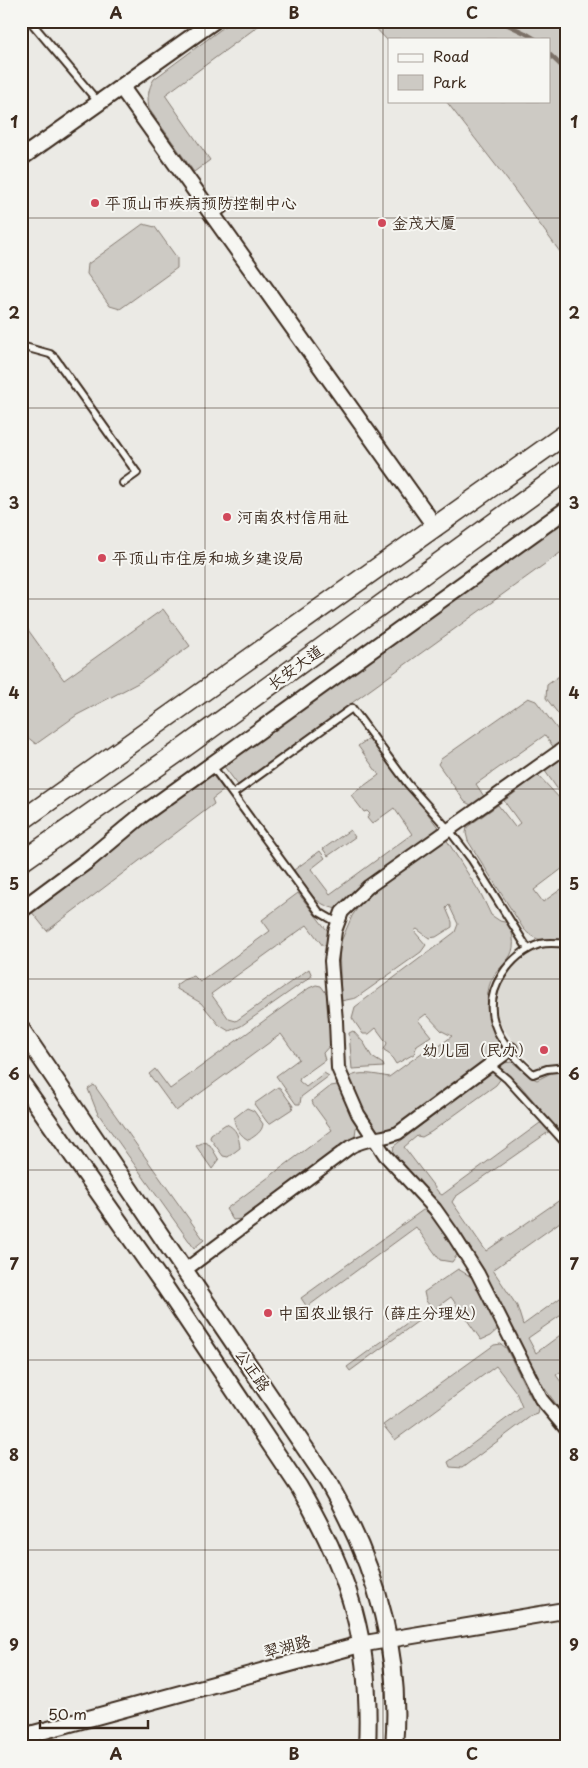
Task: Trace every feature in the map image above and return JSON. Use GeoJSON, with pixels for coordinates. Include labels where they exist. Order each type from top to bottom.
{"type":"FeatureCollection","features":[{"type":"Feature","properties":{"kind":"main road","name":"长安大道"},"geometry":{"type":"LineString","coordinates":[[21,821],[436,528],[567,433]]}},
{"type":"Feature","properties":{"kind":"main road","name":"长安大道"},"geometry":{"type":"LineString","coordinates":[[21,862],[567,470]]}},
{"type":"Feature","properties":{"kind":"main road","name":"公正路"},"geometry":{"type":"LineString","coordinates":[[21,1029],[186,1270],[328,1482],[346,1512],[371,1570],[382,1610],[393,1673],[394,1747]]}},
{"type":"Feature","properties":{"kind":"main road","name":"公正路"},"geometry":{"type":"LineString","coordinates":[[21,1082],[165,1287],[300,1487],[319,1521],[351,1597],[362,1644],[369,1719],[368,1747]]}},
{"type":"Feature","properties":{"kind":"street"},"geometry":{"type":"LineString","coordinates":[[21,158],[214,21]]}},
{"type":"Feature","properties":{"kind":"street"},"geometry":{"type":"LineString","coordinates":[[122,88],[436,528]]}},
{"type":"Feature","properties":{"kind":"street"},"geometry":{"type":"LineString","coordinates":[[21,910],[87,861],[142,815],[567,508]]}},
{"type":"Feature","properties":{"kind":"street"},"geometry":{"type":"LineString","coordinates":[[567,746],[368,887],[342,912],[335,931],[331,961],[338,1068],[358,1114],[385,1155],[435,1209],[452,1233],[478,1274],[541,1399],[567,1430]]}},
{"type":"Feature","properties":{"kind":"street"},"geometry":{"type":"LineString","coordinates":[[186,1270],[350,1147],[360,1141],[398,1133],[511,1049]]}},
{"type":"Feature","properties":{"kind":"street","name":"翠湖路"},"geometry":{"type":"LineString","coordinates":[[21,1737],[362,1644],[567,1610]]}},
{"type":"Feature","properties":{"kind":"lane"},"geometry":{"type":"LineString","coordinates":[[30,21],[99,104]]}},
{"type":"Feature","properties":{"kind":"lane"},"geometry":{"type":"LineString","coordinates":[[213,216],[233,202]]}},
{"type":"Feature","properties":{"kind":"lane"},"geometry":{"type":"LineString","coordinates":[[21,346],[50,354],[55,358],[137,472],[123,483]]}},
{"type":"Feature","properties":{"kind":"lane"},"geometry":{"type":"LineString","coordinates":[[233,794],[352,708],[408,784],[449,830],[472,860],[528,949]]}},
{"type":"Feature","properties":{"kind":"lane"},"geometry":{"type":"LineString","coordinates":[[212,765],[319,912],[338,923]]}},
{"type":"Feature","properties":{"kind":"lane"},"geometry":{"type":"LineString","coordinates":[[567,944],[542,944],[528,949],[504,971],[496,986],[492,1002],[494,1021],[499,1035],[533,1074],[547,1069],[567,1067]]}},
{"type":"Feature","properties":{"kind":"lane"},"geometry":{"type":"LineString","coordinates":[[490,1065],[507,1079],[567,1145]]}},
{"type":"Feature","properties":{"kind":"shaded area","name":"幼儿园（民办）"},"geometry":{"type":"Polygon","coordinates":[[[559,946],[567,947],[567,1110],[499,1023],[497,1010],[500,987],[505,976],[513,967],[531,953],[559,946]]]}},
{"type":"Feature","properties":{"kind":"green space"},"geometry":{"type":"Polygon","coordinates":[[[232,21],[265,21],[165,95],[210,160],[194,172],[149,109],[149,90],[154,79],[232,21]]]}},
{"type":"Feature","properties":{"kind":"green space"},"geometry":{"type":"Polygon","coordinates":[[[369,21],[564,21],[567,25],[567,268],[563,256],[447,102],[550,102],[550,38],[388,38],[388,41],[369,21]]]}},
{"type":"Feature","properties":{"kind":"green space"},"geometry":{"type":"Polygon","coordinates":[[[143,224],[155,227],[177,258],[177,268],[120,309],[110,306],[87,274],[88,264],[143,224]]]}},
{"type":"Feature","properties":{"kind":"green space"},"geometry":{"type":"Polygon","coordinates":[[[567,517],[567,548],[238,785],[223,765],[567,517]]]}},
{"type":"Feature","properties":{"kind":"green space"},"geometry":{"type":"Polygon","coordinates":[[[163,609],[190,646],[138,683],[77,715],[36,744],[21,732],[21,640],[23,638],[21,635],[21,620],[64,680],[163,609]]]}},
{"type":"Feature","properties":{"kind":"green space"},"geometry":{"type":"Polygon","coordinates":[[[567,670],[567,690],[559,696],[567,707],[567,725],[546,698],[547,685],[567,670]]]}},
{"type":"Feature","properties":{"kind":"green space"},"geometry":{"type":"Polygon","coordinates":[[[528,698],[536,701],[561,734],[562,742],[554,748],[545,735],[476,784],[485,798],[473,806],[465,802],[438,764],[441,759],[528,698]]]}},
{"type":"Feature","properties":{"kind":"green space"},"geometry":{"type":"Polygon","coordinates":[[[371,737],[440,830],[337,909],[329,907],[311,895],[294,870],[320,851],[325,858],[311,869],[330,894],[412,834],[394,808],[372,824],[367,818],[370,814],[367,811],[364,812],[351,795],[379,775],[358,746],[371,737]]]}},
{"type":"Feature","properties":{"kind":"green space"},"geometry":{"type":"Polygon","coordinates":[[[567,754],[567,865],[534,890],[543,902],[567,885],[567,941],[543,940],[533,937],[523,928],[468,841],[466,833],[467,827],[498,805],[515,827],[520,823],[504,801],[538,775],[563,802],[565,800],[545,771],[567,754]]]}},
{"type":"Feature","properties":{"kind":"green space"},"geometry":{"type":"Polygon","coordinates":[[[210,772],[224,790],[212,799],[214,804],[47,931],[31,911],[146,819],[210,772]]]}},
{"type":"Feature","properties":{"kind":"green space"},"geometry":{"type":"Polygon","coordinates":[[[350,830],[355,837],[328,856],[323,849],[350,830]]]}},
{"type":"Feature","properties":{"kind":"green space"},"geometry":{"type":"Polygon","coordinates":[[[446,839],[482,896],[491,915],[500,921],[509,923],[513,937],[513,947],[510,955],[495,974],[487,996],[490,1020],[498,1045],[489,1057],[396,1126],[379,1131],[373,1130],[348,1078],[357,1074],[374,1074],[389,1077],[431,1046],[438,1047],[452,1036],[442,1031],[426,1014],[418,1020],[431,1036],[417,1045],[414,1054],[396,1064],[389,1053],[384,1050],[387,1043],[376,1028],[369,1034],[363,1034],[352,1018],[355,1007],[455,932],[458,924],[449,905],[446,908],[452,922],[452,927],[436,937],[429,938],[417,929],[414,931],[426,945],[421,952],[356,998],[341,1001],[339,946],[352,916],[363,900],[384,882],[446,839]]]}},
{"type":"Feature","properties":{"kind":"green space"},"geometry":{"type":"Polygon","coordinates":[[[298,893],[330,934],[328,943],[323,946],[307,925],[211,994],[229,1019],[236,1021],[309,969],[312,976],[241,1026],[229,1031],[219,1025],[201,1003],[177,989],[176,985],[194,976],[200,982],[270,931],[262,920],[298,893]]]}},
{"type":"Feature","properties":{"kind":"green space"},"geometry":{"type":"Polygon","coordinates":[[[316,985],[321,986],[329,997],[332,1043],[323,1053],[325,1060],[300,1078],[299,1081],[306,1087],[324,1073],[329,1076],[301,1097],[300,1104],[296,1104],[276,1076],[299,1059],[281,1034],[176,1111],[149,1074],[155,1069],[170,1089],[309,988],[316,985]]]}},
{"type":"Feature","properties":{"kind":"green space"},"geometry":{"type":"Polygon","coordinates":[[[353,1031],[364,1043],[372,1057],[383,1064],[384,1067],[352,1069],[349,1033],[353,1031]]]}},
{"type":"Feature","properties":{"kind":"green space"},"geometry":{"type":"Polygon","coordinates":[[[512,1062],[537,1080],[555,1071],[567,1069],[567,1140],[520,1085],[499,1068],[503,1063],[512,1062]]]}},
{"type":"Feature","properties":{"kind":"green space"},"geometry":{"type":"Polygon","coordinates":[[[492,1071],[495,1071],[502,1077],[496,1085],[431,1132],[422,1137],[417,1136],[404,1147],[442,1195],[540,1123],[545,1124],[550,1131],[455,1197],[452,1202],[486,1251],[567,1195],[567,1217],[493,1270],[517,1306],[523,1325],[567,1293],[567,1311],[528,1338],[536,1353],[567,1330],[567,1367],[556,1375],[564,1386],[567,1385],[567,1419],[535,1375],[472,1252],[439,1206],[393,1152],[394,1146],[492,1071]]]}},
{"type":"Feature","properties":{"kind":"green space"},"geometry":{"type":"Polygon","coordinates":[[[94,1085],[204,1240],[194,1248],[97,1112],[88,1089],[94,1085]]]}},
{"type":"Feature","properties":{"kind":"green space"},"geometry":{"type":"Polygon","coordinates":[[[331,1086],[340,1086],[359,1124],[356,1128],[355,1136],[250,1218],[233,1220],[226,1209],[332,1130],[312,1101],[331,1086]]]}},
{"type":"Feature","properties":{"kind":"green space"},"geometry":{"type":"Polygon","coordinates":[[[278,1087],[293,1106],[292,1109],[269,1124],[254,1104],[278,1087]]]}},
{"type":"Feature","properties":{"kind":"green space"},"geometry":{"type":"Polygon","coordinates":[[[247,1108],[254,1111],[263,1124],[260,1131],[249,1140],[238,1131],[234,1118],[247,1108]]]}},
{"type":"Feature","properties":{"kind":"green space"},"geometry":{"type":"Polygon","coordinates":[[[226,1124],[235,1131],[240,1148],[228,1157],[223,1156],[210,1138],[211,1134],[226,1124]]]}},
{"type":"Feature","properties":{"kind":"green space"},"geometry":{"type":"Polygon","coordinates":[[[204,1142],[210,1145],[219,1160],[212,1169],[196,1146],[204,1142]]]}},
{"type":"Feature","properties":{"kind":"green space"},"geometry":{"type":"Polygon","coordinates":[[[423,1210],[431,1212],[459,1252],[452,1262],[440,1260],[416,1227],[307,1307],[301,1298],[423,1210]]]}},
{"type":"Feature","properties":{"kind":"green space"},"geometry":{"type":"Polygon","coordinates":[[[458,1269],[473,1278],[499,1328],[490,1336],[481,1340],[451,1297],[350,1371],[347,1367],[430,1306],[426,1301],[424,1292],[458,1269]]]}},
{"type":"Feature","properties":{"kind":"green space"},"geometry":{"type":"Polygon","coordinates":[[[501,1344],[506,1348],[538,1408],[537,1414],[531,1416],[462,1468],[450,1467],[448,1462],[522,1407],[516,1392],[496,1366],[395,1440],[383,1425],[494,1345],[501,1344]]]}},
{"type":"Feature","properties":{"kind":"waterway"},"geometry":{"type":"LineString","coordinates":[[500,21],[533,38]]}},
{"type":"Feature","properties":{"kind":"waterway"},"geometry":{"type":"LineString","coordinates":[[550,55],[567,71]]}},
{"type":"Feature","properties":{"kind":"place","name":"平顶山市疾病预防控制中心"},"geometry":{"type":"Point","coordinates":[95,203]}},
{"type":"Feature","properties":{"kind":"place","name":"金茂大厦"},"geometry":{"type":"Point","coordinates":[382,223]}},
{"type":"Feature","properties":{"kind":"place","name":"河南农村信用社"},"geometry":{"type":"Point","coordinates":[227,517]}},
{"type":"Feature","properties":{"kind":"place","name":"平顶山市住房和城乡建设局"},"geometry":{"type":"Point","coordinates":[102,558]}},
{"type":"Feature","properties":{"kind":"place","name":"幼儿园（民办）"},"geometry":{"type":"Point","coordinates":[544,1050]}},
{"type":"Feature","properties":{"kind":"place","name":"中国农业银行（薛庄分理处）"},"geometry":{"type":"Point","coordinates":[268,1313]}}]}
